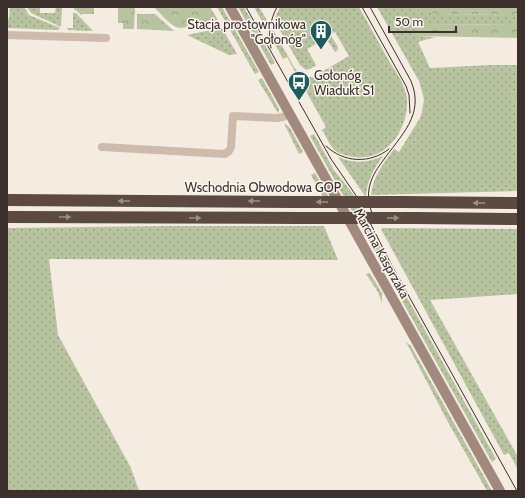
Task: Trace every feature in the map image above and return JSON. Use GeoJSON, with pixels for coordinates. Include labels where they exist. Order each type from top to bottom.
{"type":"FeatureCollection","features":[{"type":"Feature","properties":{"kind":"highway","name":"Wschodnia Obwodowa GOP"},"geometry":{"type":"LineString","coordinates":[[7,200],[518,203]]}},
{"type":"Feature","properties":{"kind":"highway"},"geometry":{"type":"LineString","coordinates":[[7,216],[518,219]]}},
{"type":"Feature","properties":{"kind":"highway"},"geometry":{"type":"LineString","coordinates":[[7,220],[26,217]]}},
{"type":"Feature","properties":{"kind":"street","name":"Marcina Kasprzaka"},"geometry":{"type":"LineString","coordinates":[[230,7],[500,491]]}},
{"type":"Feature","properties":{"kind":"street"},"geometry":{"type":"LineString","coordinates":[[7,35],[106,38]]}},
{"type":"Feature","properties":{"kind":"street"},"geometry":{"type":"LineString","coordinates":[[102,147],[225,154],[231,147],[233,116],[277,118],[290,114]]}},
{"type":"Feature","properties":{"kind":"green space"},"geometry":{"type":"Polygon","coordinates":[[[10,7],[24,7],[29,15],[60,28],[58,30],[7,28],[10,7]]]}},
{"type":"Feature","properties":{"kind":"green space"},"geometry":{"type":"Polygon","coordinates":[[[27,7],[40,7],[40,13],[55,13],[56,7],[62,7],[61,27],[31,13],[27,7]]]}},
{"type":"Feature","properties":{"kind":"green space"},"geometry":{"type":"Polygon","coordinates":[[[74,7],[94,7],[94,14],[81,15],[74,10],[74,7]]]}},
{"type":"Feature","properties":{"kind":"green space"},"geometry":{"type":"Polygon","coordinates":[[[118,7],[135,7],[134,29],[123,29],[123,23],[118,23],[118,7]]]}},
{"type":"Feature","properties":{"kind":"green space"},"geometry":{"type":"Polygon","coordinates":[[[154,7],[210,7],[218,20],[180,28],[167,21],[154,7]]]}},
{"type":"Feature","properties":{"kind":"green space"},"geometry":{"type":"Polygon","coordinates":[[[217,7],[222,7],[259,72],[255,74],[217,7]]]}},
{"type":"Feature","properties":{"kind":"green space"},"geometry":{"type":"Polygon","coordinates":[[[238,7],[244,7],[275,63],[271,65],[238,7]]]}},
{"type":"Feature","properties":{"kind":"green space"},"geometry":{"type":"Polygon","coordinates":[[[254,7],[259,7],[268,22],[267,30],[254,7]]]}},
{"type":"Feature","properties":{"kind":"green space"},"geometry":{"type":"Polygon","coordinates":[[[280,7],[359,7],[400,79],[405,89],[407,99],[407,111],[404,123],[392,143],[383,150],[373,155],[362,157],[349,156],[340,154],[331,146],[322,130],[326,127],[287,57],[283,59],[272,39],[272,28],[294,67],[305,76],[313,77],[349,56],[335,32],[330,34],[338,47],[337,51],[335,52],[326,38],[307,49],[316,65],[306,70],[300,65],[274,20],[280,7]]]}},
{"type":"Feature","properties":{"kind":"green space"},"geometry":{"type":"Polygon","coordinates":[[[377,7],[408,7],[438,14],[518,15],[518,25],[433,24],[417,36],[435,37],[418,42],[430,68],[518,65],[518,91],[510,92],[514,101],[518,102],[518,191],[371,195],[374,182],[383,165],[394,149],[399,152],[420,118],[424,99],[419,81],[377,7]]]}},
{"type":"Feature","properties":{"kind":"green space"},"geometry":{"type":"Polygon","coordinates":[[[408,7],[518,7],[518,15],[438,14],[408,7]]]}},
{"type":"Feature","properties":{"kind":"green space"},"geometry":{"type":"Polygon","coordinates":[[[73,13],[76,13],[93,31],[68,30],[67,28],[73,28],[73,13]]]}},
{"type":"Feature","properties":{"kind":"green space"},"geometry":{"type":"Polygon","coordinates":[[[137,14],[155,14],[174,31],[137,29],[137,14]]]}},
{"type":"Feature","properties":{"kind":"green space"},"geometry":{"type":"Polygon","coordinates":[[[433,24],[518,25],[518,38],[417,36],[417,28],[433,24]]]}},
{"type":"Feature","properties":{"kind":"green space"},"geometry":{"type":"Polygon","coordinates":[[[222,28],[237,54],[229,55],[187,35],[222,28]]]}},
{"type":"Feature","properties":{"kind":"green space"},"geometry":{"type":"Polygon","coordinates":[[[262,78],[279,109],[278,113],[258,80],[262,78]]]}},
{"type":"Feature","properties":{"kind":"green space"},"geometry":{"type":"Polygon","coordinates":[[[518,91],[518,102],[514,101],[510,92],[518,91]]]}},
{"type":"Feature","properties":{"kind":"green space"},"geometry":{"type":"Polygon","coordinates":[[[284,123],[290,128],[303,152],[299,154],[284,123]]]}},
{"type":"Feature","properties":{"kind":"green space"},"geometry":{"type":"Polygon","coordinates":[[[314,134],[334,170],[353,194],[399,283],[496,459],[492,462],[310,136],[314,134]]]}},
{"type":"Feature","properties":{"kind":"green space"},"geometry":{"type":"Polygon","coordinates":[[[383,156],[372,175],[366,196],[338,157],[349,161],[360,162],[383,156]]]}},
{"type":"Feature","properties":{"kind":"green space"},"geometry":{"type":"Polygon","coordinates":[[[315,173],[329,197],[325,200],[311,175],[315,173]]]}},
{"type":"Feature","properties":{"kind":"green space"},"geometry":{"type":"Polygon","coordinates":[[[324,226],[338,260],[49,259],[58,335],[131,468],[139,491],[7,491],[7,228],[324,226]]]}},
{"type":"Feature","properties":{"kind":"green space"},"geometry":{"type":"Polygon","coordinates":[[[381,229],[518,229],[518,294],[430,300],[518,457],[518,470],[509,453],[504,455],[381,229]]]}},
{"type":"Feature","properties":{"kind":"green space"},"geometry":{"type":"Polygon","coordinates":[[[369,273],[382,293],[382,303],[378,292],[366,274],[369,273]]]}},
{"type":"Feature","properties":{"kind":"green space"},"geometry":{"type":"Polygon","coordinates":[[[406,342],[411,346],[492,491],[487,491],[449,424],[406,342]]]}},
{"type":"Feature","properties":{"kind":"tram line"},"geometry":{"type":"LineString","coordinates":[[246,7],[331,159],[357,197],[391,264],[517,491]]}},
{"type":"Feature","properties":{"kind":"tram line"},"geometry":{"type":"LineString","coordinates":[[271,48],[270,27],[277,7]]}},
{"type":"Feature","properties":{"kind":"tram line"},"geometry":{"type":"LineString","coordinates":[[362,7],[406,86],[409,95],[410,113]]}},
{"type":"Feature","properties":{"kind":"tram line"},"geometry":{"type":"LineString","coordinates":[[370,7],[411,81],[415,93],[415,104],[409,124],[378,168],[371,181],[369,201],[375,222]]}},
{"type":"Feature","properties":{"kind":"tram line"},"geometry":{"type":"LineString","coordinates":[[326,146],[341,156],[357,160],[374,157],[389,149]]}},
{"type":"Feature","properties":{"kind":"place","name":"Stacja prostownikowa \"Gołonóg\""},"geometry":{"type":"Point","coordinates":[321,50]}},
{"type":"Feature","properties":{"kind":"place","name":"Gołonóg Wiadukt S1"},"geometry":{"type":"Point","coordinates":[299,102]}}]}
